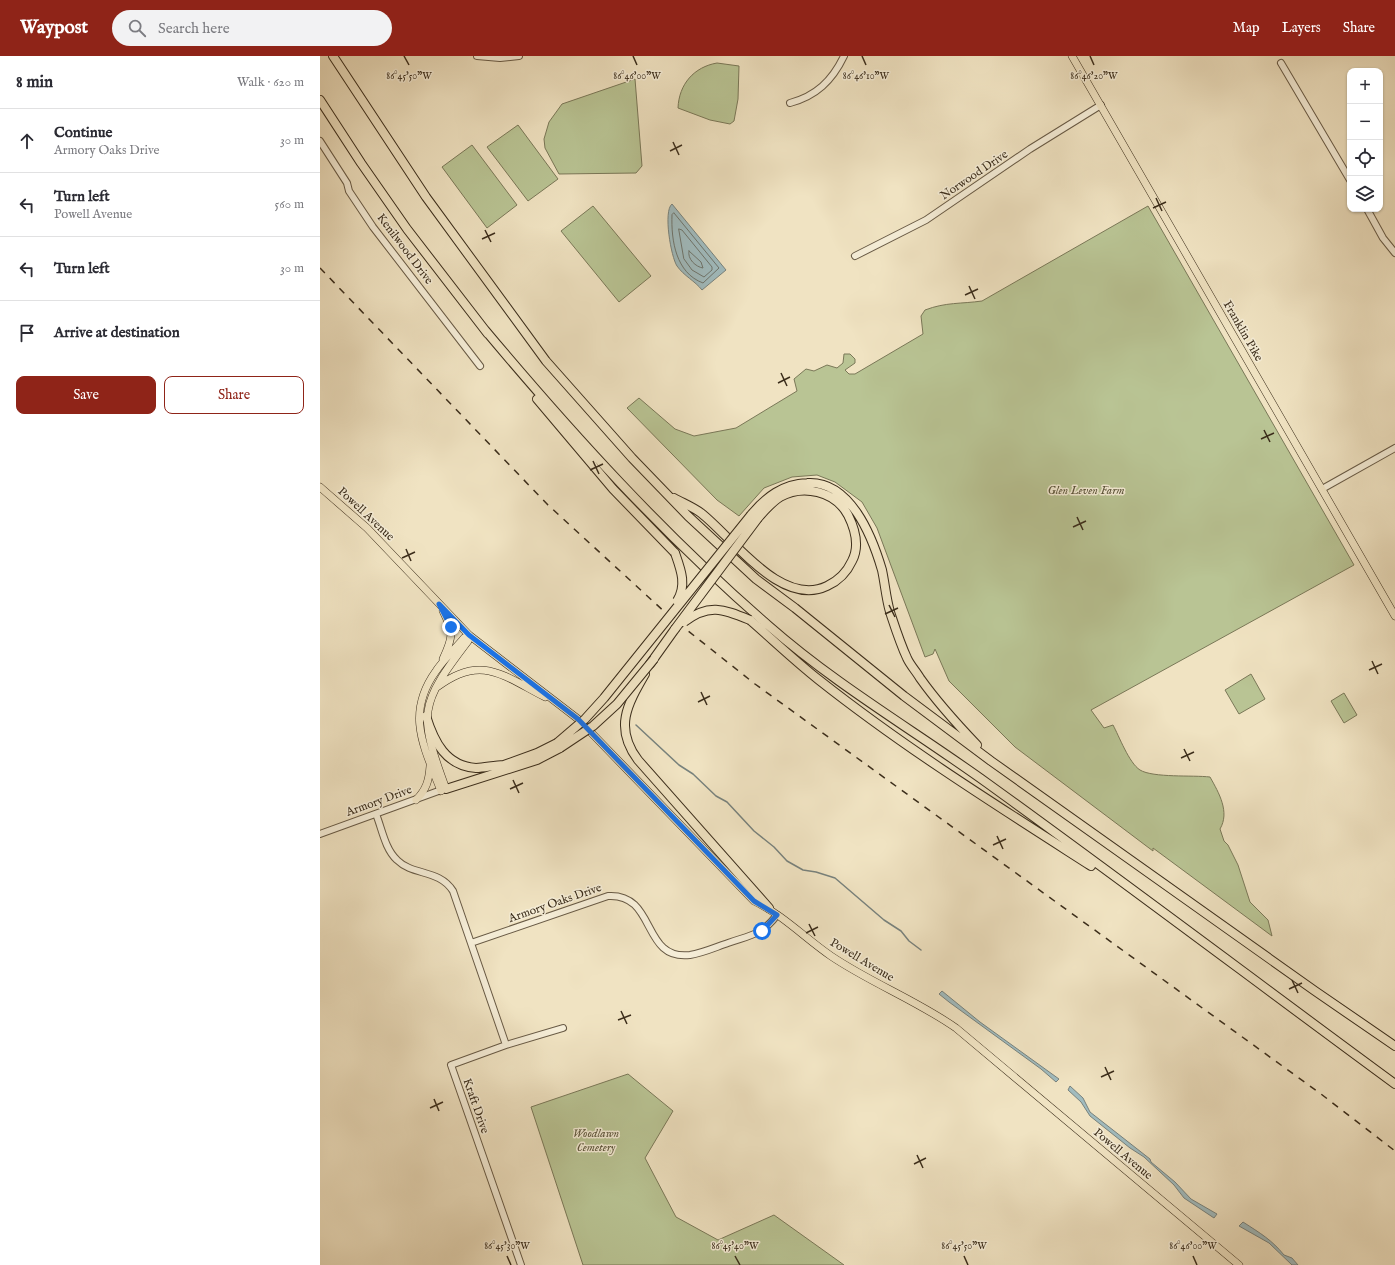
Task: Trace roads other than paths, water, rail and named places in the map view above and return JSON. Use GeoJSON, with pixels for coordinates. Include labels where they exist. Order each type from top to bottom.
{"type":"FeatureCollection","features":[{"type":"Feature","properties":{"kind":"highway"},"geometry":{"type":"LineString","coordinates":[[333,56],[426,197],[546,361],[599,422],[667,494],[756,579],[795,608],[904,696],[991,761],[1395,1046]]}},
{"type":"Feature","properties":{"kind":"highway"},"geometry":{"type":"LineString","coordinates":[[320,100],[361,163],[407,229],[551,418],[613,489],[675,553],[683,576],[682,593],[666,621]]}},
{"type":"Feature","properties":{"kind":"highway"},"geometry":{"type":"LineString","coordinates":[[484,330],[562,420],[647,512],[769,626],[808,659],[985,782],[1395,1084]]}},
{"type":"Feature","properties":{"kind":"highway"},"geometry":{"type":"LineString","coordinates":[[769,908],[638,760],[627,739],[624,721],[627,706],[654,659],[755,517],[764,500],[776,492],[801,483],[814,482],[826,485],[840,492],[849,500],[871,539],[882,570],[890,612],[907,659],[937,702],[991,761]]}},
{"type":"Feature","properties":{"kind":"highway"},"geometry":{"type":"LineString","coordinates":[[443,790],[504,765],[559,745],[604,698],[666,621],[755,517],[779,498],[792,492],[813,490],[831,496],[841,503],[852,524],[857,546],[855,556],[839,579],[831,584],[812,590],[793,589],[768,574],[700,512],[667,494]]}},
{"type":"Feature","properties":{"kind":"highway"},"geometry":{"type":"LineString","coordinates":[[675,629],[694,615],[711,610],[725,610],[750,620],[818,680],[884,727],[999,807],[1161,912]]}},
{"type":"Feature","properties":{"kind":"highway"},"geometry":{"type":"LineString","coordinates":[[443,790],[537,760],[559,745],[593,726],[612,708],[654,659]]}},
{"type":"Feature","properties":{"kind":"highway"},"geometry":{"type":"LineString","coordinates":[[426,716],[437,744],[442,752],[454,761],[472,767],[504,765]]}},
{"type":"Feature","properties":{"kind":"main road","name":"Franklin Pike"},"geometry":{"type":"LineString","coordinates":[[1072,56],[1395,616]]}},
{"type":"Feature","properties":{"kind":"main road","name":"Powell Avenue"},"geometry":{"type":"LineString","coordinates":[[320,487],[367,528],[469,635],[562,705],[604,745],[754,901],[769,908],[832,956],[932,1012],[961,1032],[1233,1263],[1239,1265]]}},
{"type":"Feature","properties":{"kind":"main road"},"geometry":{"type":"LineString","coordinates":[[439,604],[451,627],[451,641],[441,663],[424,692],[418,714],[421,737],[443,790]]}},
{"type":"Feature","properties":{"kind":"main road"},"geometry":{"type":"LineString","coordinates":[[441,663],[464,638],[469,635]]}},
{"type":"Feature","properties":{"kind":"main road"},"geometry":{"type":"LineString","coordinates":[[443,790],[430,746],[426,716],[429,701],[441,676],[468,641],[469,635]]}},
{"type":"Feature","properties":{"kind":"main road"},"geometry":{"type":"LineString","coordinates":[[436,687],[462,672],[486,670],[500,674],[562,705]]}},
{"type":"Feature","properties":{"kind":"main road"},"geometry":{"type":"LineString","coordinates":[[416,800],[424,792],[429,780],[431,764]]}},
{"type":"Feature","properties":{"kind":"street"},"geometry":{"type":"LineString","coordinates":[[477,56],[500,58],[519,56]]}},
{"type":"Feature","properties":{"kind":"street"},"geometry":{"type":"LineString","coordinates":[[790,103],[809,96],[824,86],[833,76],[844,56]]}},
{"type":"Feature","properties":{"kind":"street"},"geometry":{"type":"LineString","coordinates":[[1281,63],[1348,176]]}},
{"type":"Feature","properties":{"kind":"street","name":"Norwood Drive"},"geometry":{"type":"LineString","coordinates":[[855,256],[926,220],[1030,149],[1101,106]]}},
{"type":"Feature","properties":{"kind":"street","name":"Kenilwood Drive"},"geometry":{"type":"LineString","coordinates":[[320,141],[347,183],[349,191],[373,227],[480,366]]}},
{"type":"Feature","properties":{"kind":"street"},"geometry":{"type":"LineString","coordinates":[[1369,212],[1383,238],[1395,253]]}},
{"type":"Feature","properties":{"kind":"street"},"geometry":{"type":"LineString","coordinates":[[1322,490],[1395,448]]}},
{"type":"Feature","properties":{"kind":"street","name":"Armory Drive"},"geometry":{"type":"LineString","coordinates":[[320,834],[443,790]]}},
{"type":"Feature","properties":{"kind":"street"},"geometry":{"type":"LineString","coordinates":[[376,814],[389,849],[397,860],[406,867],[436,876],[451,888],[506,1045]]}},
{"type":"Feature","properties":{"kind":"street","name":"Armory Oaks Drive"},"geometry":{"type":"LineString","coordinates":[[471,943],[608,896],[624,898],[635,904],[643,914],[658,943],[671,952],[681,955],[697,953],[762,931],[777,915]]}},
{"type":"Feature","properties":{"kind":"street","name":"Kraft Drive"},"geometry":{"type":"LineString","coordinates":[[521,1265],[451,1065],[506,1045],[563,1028]]}},
{"type":"Feature","properties":{"kind":"water"},"geometry":{"type":"Polygon","coordinates":[[[672,204],[726,270],[702,290],[680,270],[672,254],[668,215],[669,208],[672,204]]]}},
{"type":"Feature","properties":{"kind":"water"},"geometry":{"type":"Polygon","coordinates":[[[942,991],[980,1022],[1059,1079],[1056,1082],[1041,1069],[949,1002],[939,994],[942,991]]]}},
{"type":"Feature","properties":{"kind":"water"},"geometry":{"type":"Polygon","coordinates":[[[1070,1086],[1083,1098],[1090,1112],[1150,1159],[1151,1162],[1175,1182],[1191,1199],[1217,1214],[1214,1218],[1184,1198],[1174,1185],[1144,1157],[1130,1148],[1090,1116],[1081,1102],[1068,1090],[1070,1086]]]}},
{"type":"Feature","properties":{"kind":"water"},"geometry":{"type":"Polygon","coordinates":[[[1243,1222],[1275,1245],[1284,1255],[1292,1258],[1298,1265],[1292,1265],[1269,1243],[1239,1226],[1243,1222]]]}},
{"type":"Feature","properties":{"kind":"waterway"},"geometry":{"type":"LineString","coordinates":[[636,725],[679,765],[693,774],[716,796],[727,802],[754,831],[774,847],[787,861],[803,870],[816,872],[835,878],[884,920],[901,931],[909,941],[921,950]]}},
{"type":"Feature","properties":{"kind":"railway"},"geometry":{"type":"LineString","coordinates":[[320,268],[548,505],[668,615],[755,684],[1321,1094],[1395,1151]]}},
{"type":"Feature","properties":{"kind":"park label","name":"Glen Leven Farm"},"geometry":{"type":"Point","coordinates":[1086,490]}},
{"type":"Feature","properties":{"kind":"park label","name":"Woodlawn Cemetery"},"geometry":{"type":"Point","coordinates":[596,1140]}}]}
